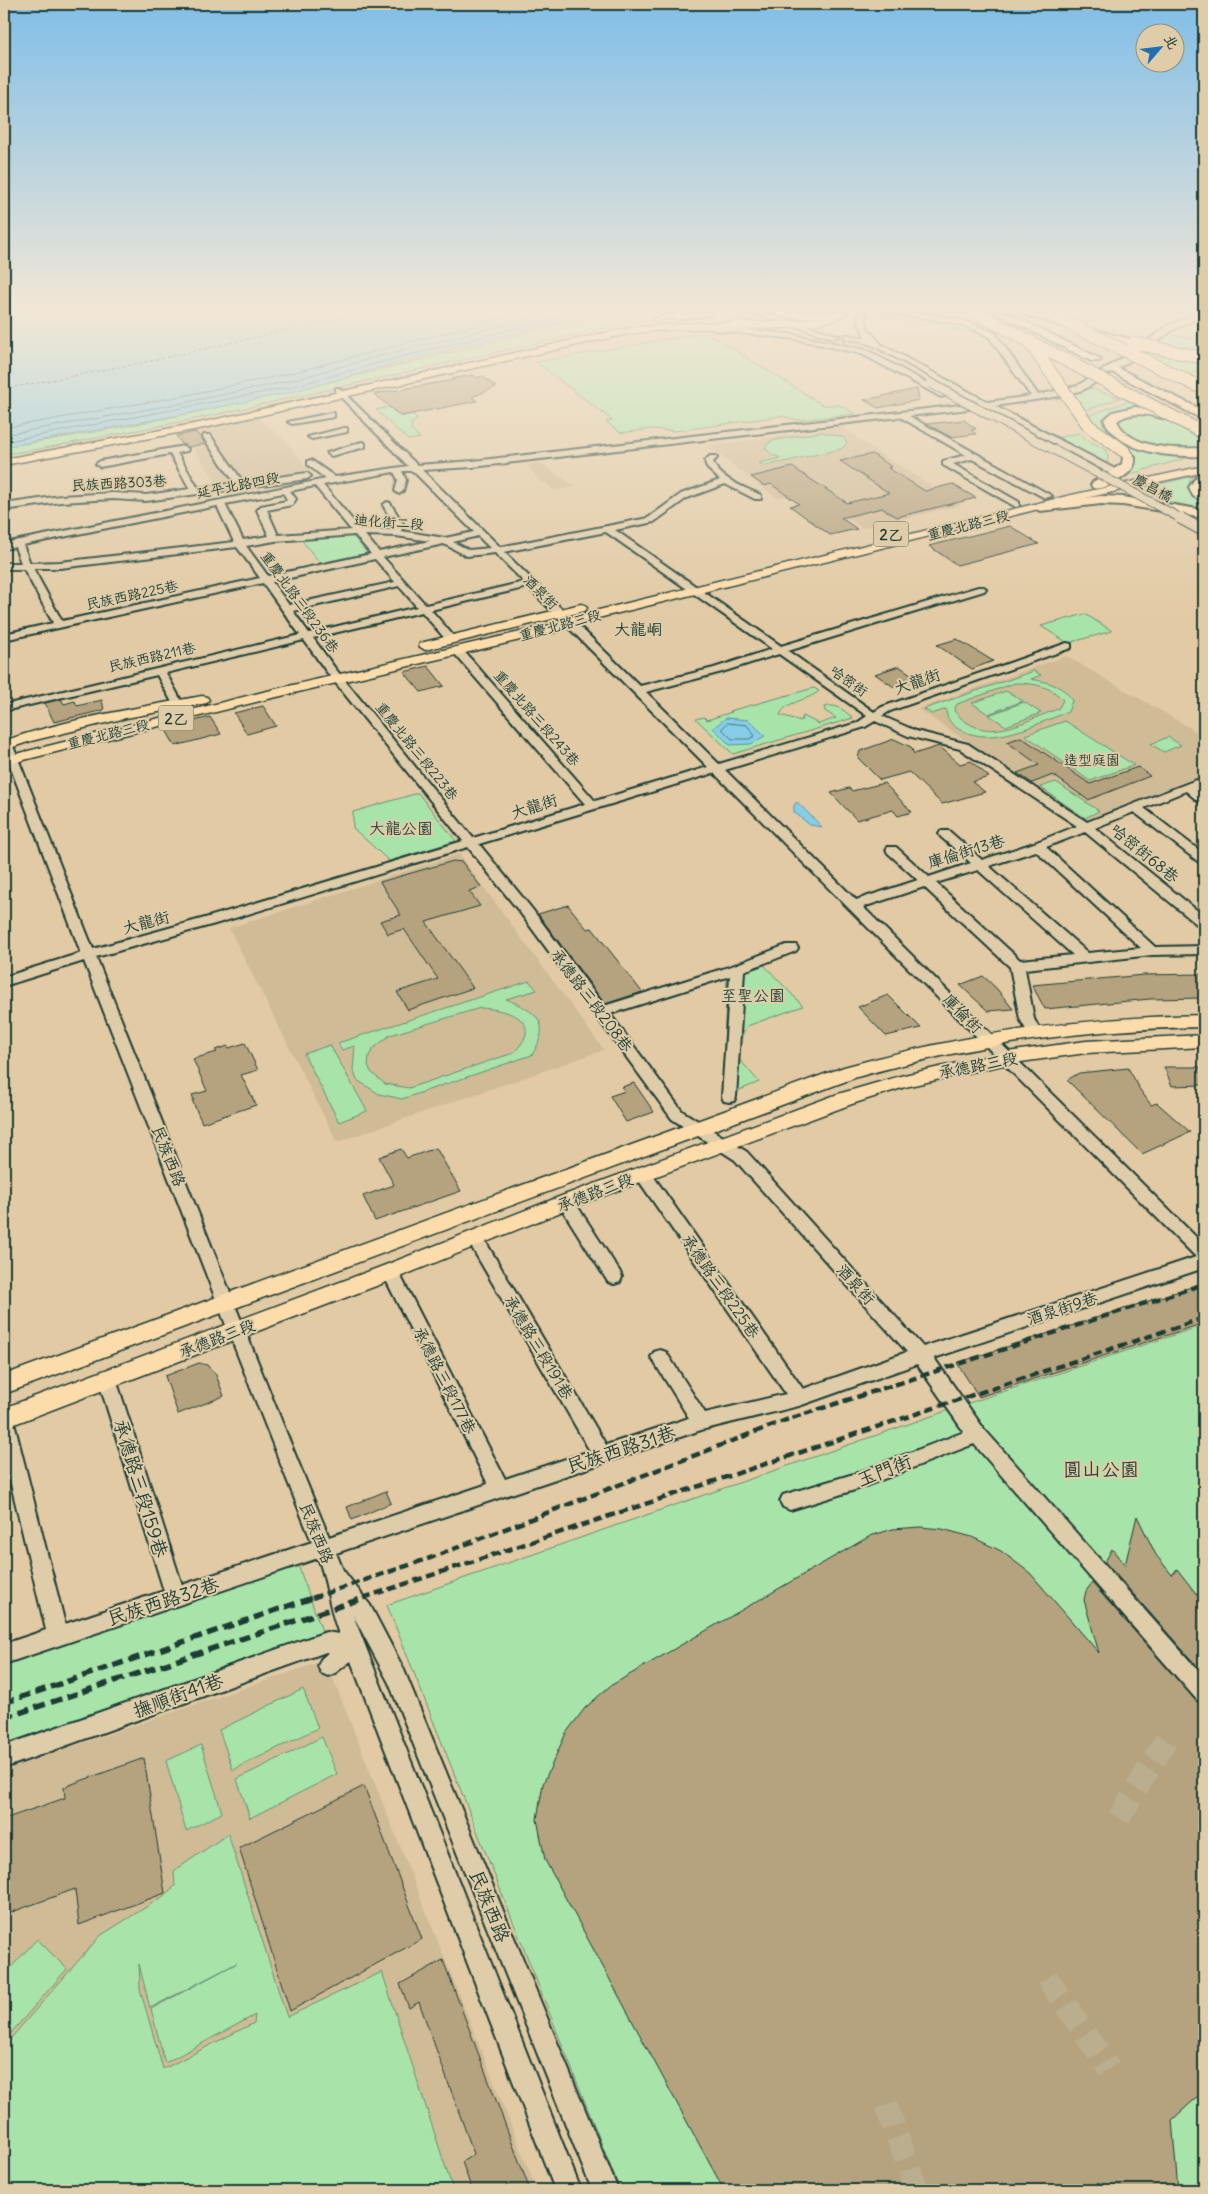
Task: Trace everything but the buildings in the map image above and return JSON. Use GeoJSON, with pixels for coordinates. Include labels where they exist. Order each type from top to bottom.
{"type":"FeatureCollection","features":[{"type":"Feature","properties":{"kind":"highway"},"geometry":{"type":"LineString","coordinates":[[1081,414],[1089,426],[1124,451],[1129,457],[1128,465],[1123,471],[1094,486]]}},
{"type":"Feature","properties":{"kind":"highway"},"geometry":{"type":"LineString","coordinates":[[1119,414],[1110,420],[1111,426],[1122,436],[1142,445],[1169,451],[1204,452]]}},
{"type":"Feature","properties":{"kind":"highway"},"geometry":{"type":"LineString","coordinates":[[1167,414],[1204,426]]}},
{"type":"Feature","properties":{"kind":"highway"},"geometry":{"type":"LineString","coordinates":[[1169,414],[1204,433]]}},
{"type":"Feature","properties":{"kind":"highway"},"geometry":{"type":"LineString","coordinates":[[1179,414],[1204,426]]}},
{"type":"Feature","properties":{"kind":"highway"},"geometry":{"type":"LineString","coordinates":[[1204,477],[1196,487],[1198,493],[1204,498]]}},
{"type":"Feature","properties":{"kind":"highway"},"geometry":{"type":"LineString","coordinates":[[1044,502],[1123,500],[1204,514]]}},
{"type":"Feature","properties":{"kind":"highway"},"geometry":{"type":"LineString","coordinates":[[1166,507],[1204,517]]}},
{"type":"Feature","properties":{"kind":"main road"},"geometry":{"type":"LineString","coordinates":[[4,457],[231,414]]}},
{"type":"Feature","properties":{"kind":"main road"},"geometry":{"type":"LineString","coordinates":[[4,462],[199,426],[248,414]]}},
{"type":"Feature","properties":{"kind":"main road","name":"重慶北路三段"},"geometry":{"type":"LineString","coordinates":[[689,588],[1016,504],[1044,502],[1094,486],[1204,458]]}},
{"type":"Feature","properties":{"kind":"main road","name":"重慶北路三段"},"geometry":{"type":"LineString","coordinates":[[6,749],[334,674],[451,639],[566,617],[1044,502],[1204,469]]}},
{"type":"Feature","properties":{"kind":"main road","name":"重慶北路三段"},"geometry":{"type":"LineString","coordinates":[[6,749],[43,734],[178,704],[458,651],[559,627],[566,617]]}},
{"type":"Feature","properties":{"kind":"main road","name":"承德路三段"},"geometry":{"type":"LineString","coordinates":[[4,1385],[851,1072],[989,1039],[1034,1032],[1113,1024],[1204,1021]]}},
{"type":"Feature","properties":{"kind":"main road","name":"承德路三段"},"geometry":{"type":"LineString","coordinates":[[4,1418],[390,1272],[566,1202],[845,1099],[904,1081],[1008,1058],[1094,1046],[1204,1041]]}},
{"type":"Feature","properties":{"kind":"street","name":"酒泉街"},"geometry":{"type":"LineString","coordinates":[[364,414],[785,836]]}},
{"type":"Feature","properties":{"kind":"street","name":"延平北路四段"},"geometry":{"type":"LineString","coordinates":[[4,546],[317,483],[329,477],[398,469],[473,464],[707,435],[898,414]]}},
{"type":"Feature","properties":{"kind":"street"},"geometry":{"type":"LineString","coordinates":[[903,414],[929,432],[973,456],[1044,502]]}},
{"type":"Feature","properties":{"kind":"street"},"geometry":{"type":"LineString","coordinates":[[980,414],[1098,478],[1094,486]]}},
{"type":"Feature","properties":{"kind":"street","name":"慶昌橋"},"geometry":{"type":"LineString","coordinates":[[992,414],[1204,531]]}},
{"type":"Feature","properties":{"kind":"street","name":"慶昌橋"},"geometry":{"type":"LineString","coordinates":[[994,414],[1204,526]]}},
{"type":"Feature","properties":{"kind":"street"},"geometry":{"type":"LineString","coordinates":[[1006,414],[1112,471]]}},
{"type":"Feature","properties":{"kind":"street"},"geometry":{"type":"LineString","coordinates":[[292,422],[331,415]]}},
{"type":"Feature","properties":{"kind":"street"},"geometry":{"type":"LineString","coordinates":[[312,437],[344,430]]}},
{"type":"Feature","properties":{"kind":"street"},"geometry":{"type":"LineString","coordinates":[[207,438],[240,484]]}},
{"type":"Feature","properties":{"kind":"street"},"geometry":{"type":"LineString","coordinates":[[331,453],[362,445]]}},
{"type":"Feature","properties":{"kind":"street"},"geometry":{"type":"LineString","coordinates":[[100,464],[184,449]]}},
{"type":"Feature","properties":{"kind":"street"},"geometry":{"type":"LineString","coordinates":[[172,451],[195,491]]}},
{"type":"Feature","properties":{"kind":"street"},"geometry":{"type":"LineString","coordinates":[[973,456],[946,463],[1016,504]]}},
{"type":"Feature","properties":{"kind":"street"},"geometry":{"type":"LineString","coordinates":[[712,458],[709,461],[710,466],[726,481],[758,497]]}},
{"type":"Feature","properties":{"kind":"street"},"geometry":{"type":"LineString","coordinates":[[311,463],[329,477]]}},
{"type":"Feature","properties":{"kind":"street"},"geometry":{"type":"LineString","coordinates":[[398,469],[402,480],[399,491]]}},
{"type":"Feature","properties":{"kind":"street","name":"民族西路303巷"},"geometry":{"type":"LineString","coordinates":[[4,507],[61,499],[112,496],[146,498],[240,484],[329,477]]}},
{"type":"Feature","properties":{"kind":"street","name":"迪化街二段"},"geometry":{"type":"LineString","coordinates":[[4,566],[60,565],[157,555],[275,538],[358,532],[396,533],[446,541],[467,553],[498,550],[651,520],[684,496],[726,481]]}},
{"type":"Feature","properties":{"kind":"street"},"geometry":{"type":"LineString","coordinates":[[317,483],[377,556],[451,639]]}},
{"type":"Feature","properties":{"kind":"street"},"geometry":{"type":"LineString","coordinates":[[275,538],[262,510],[289,502],[292,499],[284,490]]}},
{"type":"Feature","properties":{"kind":"street","name":"重慶北路三段236巷"},"geometry":{"type":"LineString","coordinates":[[220,503],[239,544],[334,674]]}},
{"type":"Feature","properties":{"kind":"street"},"geometry":{"type":"LineString","coordinates":[[388,505],[399,525],[396,533]]}},
{"type":"Feature","properties":{"kind":"street","name":"哈密街"},"geometry":{"type":"LineString","coordinates":[[608,529],[689,588],[875,717],[912,734],[964,746],[1088,828]]}},
{"type":"Feature","properties":{"kind":"street","name":"民族西路225巷"},"geometry":{"type":"LineString","coordinates":[[4,637],[482,533]]}},
{"type":"Feature","properties":{"kind":"street"},"geometry":{"type":"LineString","coordinates":[[18,543],[27,566],[59,625]]}},
{"type":"Feature","properties":{"kind":"street"},"geometry":{"type":"LineString","coordinates":[[287,609],[401,583]]}},
{"type":"Feature","properties":{"kind":"street","name":"民族西路211巷"},"geometry":{"type":"LineString","coordinates":[[4,708],[532,583]]}},
{"type":"Feature","properties":{"kind":"street"},"geometry":{"type":"LineString","coordinates":[[639,690],[718,670],[981,588]]}},
{"type":"Feature","properties":{"kind":"street","name":"大龍街"},"geometry":{"type":"LineString","coordinates":[[4,982],[89,954],[210,921],[861,725],[886,709],[1067,646]]}},
{"type":"Feature","properties":{"kind":"street","name":"重慶北路三段243巷"},"geometry":{"type":"LineString","coordinates":[[458,651],[592,805]]}},
{"type":"Feature","properties":{"kind":"street"},"geometry":{"type":"LineString","coordinates":[[159,670],[178,704]]}},
{"type":"Feature","properties":{"kind":"street","name":"重慶北路三段223巷"},"geometry":{"type":"LineString","coordinates":[[334,674],[403,761],[472,843]]}},
{"type":"Feature","properties":{"kind":"street","name":"民族西路"},"geometry":{"type":"LineString","coordinates":[[6,749],[20,779],[226,1302],[235,1331],[335,1575],[344,1621],[353,1646],[373,1689],[568,2190]]}},
{"type":"Feature","properties":{"kind":"street","name":"庫倫街13巷"},"geometry":{"type":"LineString","coordinates":[[854,905],[926,880],[1038,846],[1088,828],[1204,780]]}},
{"type":"Feature","properties":{"kind":"street"},"geometry":{"type":"LineString","coordinates":[[1188,787],[1204,800]]}},
{"type":"Feature","properties":{"kind":"street"},"geometry":{"type":"LineString","coordinates":[[1137,808],[1204,860]]}},
{"type":"Feature","properties":{"kind":"street","name":"哈密街68巷"},"geometry":{"type":"LineString","coordinates":[[1088,828],[1204,923]]}},
{"type":"Feature","properties":{"kind":"street"},"geometry":{"type":"LineString","coordinates":[[946,834],[1086,959]]}},
{"type":"Feature","properties":{"kind":"street","name":"庫倫街"},"geometry":{"type":"LineString","coordinates":[[785,836],[1204,1255]]}},
{"type":"Feature","properties":{"kind":"street","name":"承德路三段208巷"},"geometry":{"type":"LineString","coordinates":[[472,843],[527,912],[677,1115],[724,1144]]}},
{"type":"Feature","properties":{"kind":"street"},"geometry":{"type":"LineString","coordinates":[[1038,846],[1152,951]]}},
{"type":"Feature","properties":{"kind":"street"},"geometry":{"type":"LineString","coordinates":[[892,850],[1017,965],[1027,1019],[1034,1032]]}},
{"type":"Feature","properties":{"kind":"street"},"geometry":{"type":"LineString","coordinates":[[602,1012],[737,969],[791,948]]}},
{"type":"Feature","properties":{"kind":"street"},"geometry":{"type":"LineString","coordinates":[[1017,965],[1152,951],[1204,950]]}},
{"type":"Feature","properties":{"kind":"street"},"geometry":{"type":"LineString","coordinates":[[729,1097],[737,969]]}},
{"type":"Feature","properties":{"kind":"street","name":"酒泉街"},"geometry":{"type":"LineString","coordinates":[[724,1144],[741,1156],[930,1366],[977,1435],[1204,1693]]}},
{"type":"Feature","properties":{"kind":"street","name":"承德路三段225巷"},"geometry":{"type":"LineString","coordinates":[[643,1174],[799,1398]]}},
{"type":"Feature","properties":{"kind":"street"},"geometry":{"type":"LineString","coordinates":[[566,1202],[614,1277]]}},
{"type":"Feature","properties":{"kind":"street","name":"承德路三段191巷"},"geometry":{"type":"LineString","coordinates":[[475,1239],[602,1455]]}},
{"type":"Feature","properties":{"kind":"street","name":"酒泉街9巷"},"geometry":{"type":"LineString","coordinates":[[920,1355],[1204,1261]]}},
{"type":"Feature","properties":{"kind":"street","name":"承德路三段177巷"},"geometry":{"type":"LineString","coordinates":[[390,1272],[500,1488]]}},
{"type":"Feature","properties":{"kind":"street","name":"民族西路31巷"},"geometry":{"type":"LineString","coordinates":[[323,1548],[701,1422],[799,1398],[920,1355]]}},
{"type":"Feature","properties":{"kind":"street"},"geometry":{"type":"LineString","coordinates":[[660,1357],[701,1422]]}},
{"type":"Feature","properties":{"kind":"street","name":"承德路三段159巷"},"geometry":{"type":"LineString","coordinates":[[107,1379],[175,1596]]}},
{"type":"Feature","properties":{"kind":"street"},"geometry":{"type":"LineString","coordinates":[[4,1418],[58,1636]]}},
{"type":"Feature","properties":{"kind":"street","name":"玉門街"},"geometry":{"type":"LineString","coordinates":[[790,1501],[858,1481],[977,1435]]}},
{"type":"Feature","properties":{"kind":"street","name":"民族西路32巷"},"geometry":{"type":"LineString","coordinates":[[4,1654],[323,1548]]}},
{"type":"Feature","properties":{"kind":"street","name":"民族西路"},"geometry":{"type":"LineString","coordinates":[[335,1575],[363,1612],[397,1677],[605,2190]]}},
{"type":"Feature","properties":{"kind":"street","name":"撫順街41巷"},"geometry":{"type":"LineString","coordinates":[[4,1757],[326,1642],[353,1646]]}},
{"type":"Feature","properties":{"kind":"street"},"geometry":{"type":"LineString","coordinates":[[328,1666],[353,1646]]}},
{"type":"Feature","properties":{"kind":"shaded area"},"geometry":{"type":"Polygon","coordinates":[[[256,416],[287,442],[311,473],[218,485],[193,448],[209,445],[196,429],[256,416]]]}},
{"type":"Feature","properties":{"kind":"shaded area"},"geometry":{"type":"Polygon","coordinates":[[[843,427],[871,448],[962,505],[862,528],[808,491],[777,498],[707,446],[843,427]]]}},
{"type":"Feature","properties":{"kind":"shaded area"},"geometry":{"type":"Polygon","coordinates":[[[541,463],[575,487],[554,491],[546,483],[542,484],[527,465],[541,463]]]}},
{"type":"Feature","properties":{"kind":"shaded area"},"geometry":{"type":"Polygon","coordinates":[[[1066,656],[1204,736],[1204,774],[1088,822],[918,709],[1066,656]]]}},
{"type":"Feature","properties":{"kind":"shaded area"},"geometry":{"type":"Polygon","coordinates":[[[459,854],[604,1050],[337,1142],[229,928],[459,854]]]}},
{"type":"Feature","properties":{"kind":"shaded area"},"geometry":{"type":"Polygon","coordinates":[[[323,1661],[328,1666],[537,2190],[4,2190],[4,1770],[323,1661]]]}},
{"type":"Feature","properties":{"kind":"green space"},"geometry":{"type":"Polygon","coordinates":[[[183,414],[217,414],[40,449],[4,454],[4,447],[183,414]]]}},
{"type":"Feature","properties":{"kind":"green space"},"geometry":{"type":"Polygon","coordinates":[[[381,414],[397,414],[400,417],[413,414],[418,419],[412,423],[411,430],[420,438],[408,440],[381,414]]]}},
{"type":"Feature","properties":{"kind":"green space"},"geometry":{"type":"Polygon","coordinates":[[[605,414],[851,414],[799,420],[781,416],[675,431],[651,429],[621,433],[606,422],[612,420],[605,414]]]}},
{"type":"Feature","properties":{"kind":"green space"},"geometry":{"type":"Polygon","coordinates":[[[1109,414],[1102,424],[1111,433],[1145,450],[1169,455],[1194,456],[1127,475],[1136,463],[1135,456],[1095,424],[1088,416],[1109,414]]]}},
{"type":"Feature","properties":{"kind":"green space"},"geometry":{"type":"Polygon","coordinates":[[[1138,414],[1162,417],[1204,434],[1204,449],[1183,449],[1143,442],[1123,431],[1118,423],[1120,419],[1138,414]]]}},
{"type":"Feature","properties":{"kind":"green space"},"geometry":{"type":"Polygon","coordinates":[[[821,432],[843,437],[847,443],[841,449],[765,466],[759,463],[781,458],[773,455],[765,448],[771,441],[821,432]]]}},
{"type":"Feature","properties":{"kind":"green space"},"geometry":{"type":"Polygon","coordinates":[[[1079,433],[1087,440],[1105,449],[1108,457],[1107,465],[1056,438],[1079,433]]]}},
{"type":"Feature","properties":{"kind":"green space"},"geometry":{"type":"Polygon","coordinates":[[[1195,476],[1190,480],[1188,491],[1204,503],[1204,509],[1170,502],[1141,488],[1195,476]]]}},
{"type":"Feature","properties":{"kind":"green space"},"geometry":{"type":"Polygon","coordinates":[[[351,534],[367,553],[320,563],[300,538],[351,534]]]}},
{"type":"Feature","properties":{"kind":"green space"},"geometry":{"type":"Polygon","coordinates":[[[1085,614],[1112,631],[1068,643],[1041,626],[1085,614]]]}},
{"type":"Feature","properties":{"kind":"green space"},"geometry":{"type":"Polygon","coordinates":[[[1034,671],[1041,675],[1031,679],[1049,683],[1060,688],[1065,691],[1072,701],[1068,712],[1015,732],[987,736],[973,735],[960,730],[950,721],[946,709],[932,714],[924,709],[1034,671]],[[1015,683],[957,704],[954,711],[966,722],[978,728],[991,730],[1017,725],[1058,709],[1063,700],[1053,691],[1015,683]]]}},
{"type":"Feature","properties":{"kind":"green space"},"geometry":{"type":"Polygon","coordinates":[[[814,688],[819,691],[787,707],[780,715],[801,721],[803,716],[819,724],[836,718],[825,711],[824,707],[833,706],[840,708],[853,718],[733,754],[696,719],[704,717],[707,720],[732,712],[730,711],[814,688]]]}},
{"type":"Feature","properties":{"kind":"green space"},"geometry":{"type":"Polygon","coordinates":[[[1006,691],[1023,701],[988,714],[972,703],[1006,691]]]}},
{"type":"Feature","properties":{"kind":"green space"},"geometry":{"type":"Polygon","coordinates":[[[1024,702],[1041,713],[1006,726],[989,715],[1024,702]]]}},
{"type":"Feature","properties":{"kind":"green space","name":"造型庭園"},"geometry":{"type":"Polygon","coordinates":[[[1065,721],[1134,765],[1090,781],[1025,735],[1065,721]]]}},
{"type":"Feature","properties":{"kind":"green space"},"geometry":{"type":"Polygon","coordinates":[[[1168,737],[1181,745],[1164,752],[1151,744],[1168,737]]]}},
{"type":"Feature","properties":{"kind":"green space"},"geometry":{"type":"Polygon","coordinates":[[[1056,782],[1099,811],[1085,818],[1040,787],[1056,782]]]}},
{"type":"Feature","properties":{"kind":"green space","name":"大龍公園"},"geometry":{"type":"Polygon","coordinates":[[[418,793],[456,841],[389,861],[353,828],[353,812],[418,793]]]}},
{"type":"Feature","properties":{"kind":"green space","name":"至聖公園"},"geometry":{"type":"Polygon","coordinates":[[[762,963],[803,1006],[747,1026],[734,1053],[759,1082],[725,1096],[722,1091],[727,976],[762,963]]]}},
{"type":"Feature","properties":{"kind":"green space"},"geometry":{"type":"Polygon","coordinates":[[[529,981],[537,990],[506,999],[526,1008],[538,1019],[541,1026],[541,1034],[532,1055],[402,1099],[379,1094],[357,1080],[353,1070],[355,1046],[342,1050],[338,1043],[529,981]],[[480,1008],[390,1035],[373,1049],[369,1056],[368,1065],[371,1072],[385,1084],[409,1088],[513,1053],[522,1042],[526,1033],[525,1025],[512,1014],[480,1008]]]}},
{"type":"Feature","properties":{"kind":"green space"},"geometry":{"type":"Polygon","coordinates":[[[330,1045],[367,1111],[339,1122],[304,1054],[330,1045]]]}},
{"type":"Feature","properties":{"kind":"green space","name":"圓山公園"},"geometry":{"type":"Polygon","coordinates":[[[1204,1325],[1204,2190],[620,2190],[387,1605],[975,1401],[1204,1325]]]}},
{"type":"Feature","properties":{"kind":"green space"},"geometry":{"type":"Polygon","coordinates":[[[297,1562],[323,1634],[4,1744],[4,1664],[297,1562]]]}},
{"type":"Feature","properties":{"kind":"green space"},"geometry":{"type":"Polygon","coordinates":[[[303,1689],[318,1728],[233,1770],[219,1730],[303,1689]]]}},
{"type":"Feature","properties":{"kind":"green space"},"geometry":{"type":"Polygon","coordinates":[[[322,1737],[337,1774],[250,1818],[237,1779],[322,1737]]]}},
{"type":"Feature","properties":{"kind":"green space"},"geometry":{"type":"Polygon","coordinates":[[[201,1745],[222,1813],[186,1831],[166,1761],[201,1745]]]}},
{"type":"Feature","properties":{"kind":"green space"},"geometry":{"type":"Polygon","coordinates":[[[228,1834],[287,2017],[382,1972],[453,2190],[4,2190],[4,2046],[100,1936],[162,1897],[175,1886],[174,1871],[228,1834]],[[237,1963],[150,2008],[139,1964],[140,1989],[163,2069],[254,2023],[255,2015],[165,2063],[151,2009],[237,1963]]]}},
{"type":"Feature","properties":{"kind":"green space"},"geometry":{"type":"Polygon","coordinates":[[[37,1939],[67,1969],[4,2041],[4,1975],[37,1939]]]}},
{"type":"Feature","properties":{"kind":"water"},"geometry":{"type":"Polygon","coordinates":[[[4,414],[183,414],[4,447],[4,414]]]}},
{"type":"Feature","properties":{"kind":"water"},"geometry":{"type":"Polygon","coordinates":[[[726,718],[749,720],[765,736],[751,744],[730,745],[713,728],[726,718]]]}},
{"type":"Feature","properties":{"kind":"water"},"geometry":{"type":"Polygon","coordinates":[[[797,802],[822,827],[810,825],[794,812],[794,805],[797,802]]]}},
{"type":"Feature","properties":{"kind":"tunnel"},"geometry":{"type":"LineString","coordinates":[[1119,1818],[1170,1733]]}},
{"type":"Feature","properties":{"kind":"tunnel"},"geometry":{"type":"LineString","coordinates":[[1047,1978],[1109,2069]]}},
{"type":"Feature","properties":{"kind":"tunnel"},"geometry":{"type":"LineString","coordinates":[[886,2105],[917,2190]]}},
{"type":"Feature","properties":{"kind":"railway"},"geometry":{"type":"LineString","coordinates":[[312,1598],[433,1557],[786,1420],[1204,1284]]}},
{"type":"Feature","properties":{"kind":"railway"},"geometry":{"type":"LineString","coordinates":[[363,1598],[1204,1318]]}},
{"type":"Feature","properties":{"kind":"railway"},"geometry":{"type":"LineString","coordinates":[[4,1703],[315,1597]]}},
{"type":"Feature","properties":{"kind":"railway"},"geometry":{"type":"LineString","coordinates":[[4,1718],[367,1597]]}},
{"type":"Feature","properties":{"kind":"district","name":"大龍峒"},"geometry":{"type":"Point","coordinates":[638,629]}}]}
